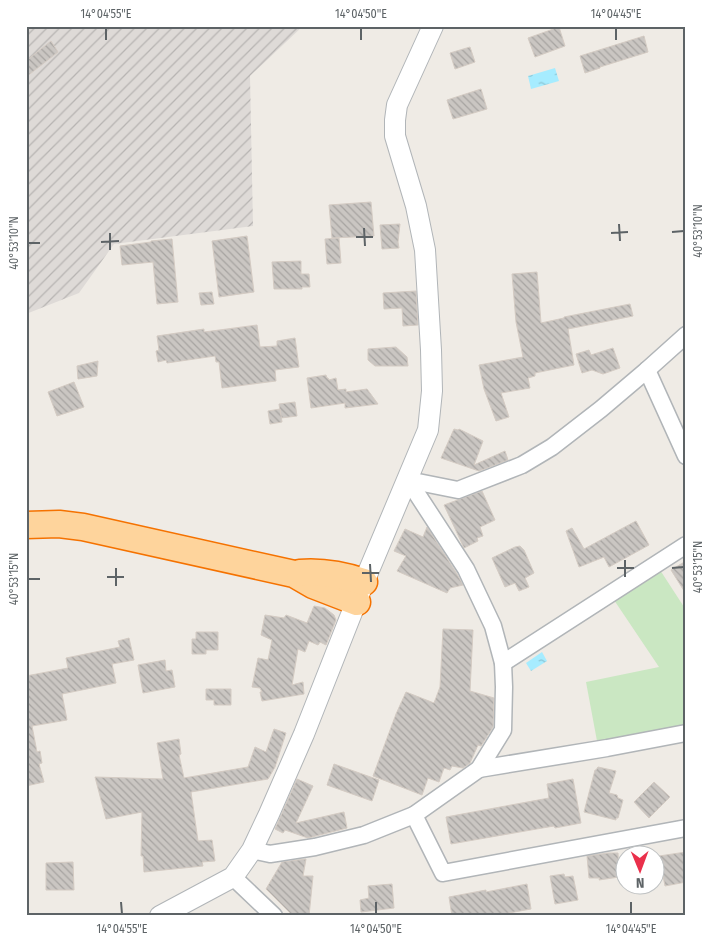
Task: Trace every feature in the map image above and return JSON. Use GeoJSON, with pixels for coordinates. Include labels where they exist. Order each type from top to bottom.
{"type":"FeatureCollection","features":[{"type":"Feature","properties":{"kind":"highway"},"geometry":{"type":"LineString","coordinates":[[26,525],[59,524],[83,527],[294,574],[315,572],[333,574],[352,578],[360,592]]}},
{"type":"Feature","properties":{"kind":"street"},"geometry":{"type":"LineString","coordinates":[[160,916],[232,877],[252,850],[304,734],[360,592],[428,430],[432,391],[425,250],[416,206],[395,136],[395,120],[397,105],[433,26]]}},
{"type":"Feature","properties":{"kind":"street"},"geometry":{"type":"LineString","coordinates":[[408,480],[458,490],[522,465],[552,446],[601,409],[686,334]]}},
{"type":"Feature","properties":{"kind":"street"},"geometry":{"type":"LineString","coordinates":[[647,370],[686,456]]}},
{"type":"Feature","properties":{"kind":"street"},"geometry":{"type":"LineString","coordinates":[[252,850],[270,854],[315,847],[364,835],[414,815],[479,769],[503,730],[503,663],[493,626],[466,569],[408,480]]}},
{"type":"Feature","properties":{"kind":"street"},"geometry":{"type":"LineString","coordinates":[[503,663],[686,545]]}},
{"type":"Feature","properties":{"kind":"street"},"geometry":{"type":"LineString","coordinates":[[479,769],[686,733]]}},
{"type":"Feature","properties":{"kind":"street"},"geometry":{"type":"LineString","coordinates":[[414,815],[443,873],[686,828]]}},
{"type":"Feature","properties":{"kind":"street"},"geometry":{"type":"LineString","coordinates":[[232,877],[274,916]]}},
{"type":"Feature","properties":{"kind":"shaded area"},"geometry":{"type":"Polygon","coordinates":[[[26,26],[303,26],[250,76],[253,226],[114,244],[79,293],[26,314],[26,26]]]}},
{"type":"Feature","properties":{"kind":"green space"},"geometry":{"type":"Polygon","coordinates":[[[660,570],[686,610],[686,725],[597,741],[586,682],[659,667],[614,600],[660,570]]]}},
{"type":"Feature","properties":{"kind":"water"},"geometry":{"type":"Polygon","coordinates":[[[555,68],[559,81],[531,89],[528,76],[555,68]]]}},
{"type":"Feature","properties":{"kind":"water"},"geometry":{"type":"Polygon","coordinates":[[[542,652],[547,661],[531,671],[526,663],[542,652]]]}},
{"type":"Feature","properties":{"kind":"building"},"geometry":{"type":"Polygon","coordinates":[[[559,27],[565,46],[535,57],[528,38],[559,27]]]}},
{"type":"Feature","properties":{"kind":"building"},"geometry":{"type":"Polygon","coordinates":[[[644,36],[648,52],[585,73],[580,56],[644,36]]]}},
{"type":"Feature","properties":{"kind":"building"},"geometry":{"type":"Polygon","coordinates":[[[51,41],[58,52],[26,77],[26,61],[51,41]]]}},
{"type":"Feature","properties":{"kind":"building"},"geometry":{"type":"Polygon","coordinates":[[[470,47],[475,62],[455,69],[450,53],[470,47]]]}},
{"type":"Feature","properties":{"kind":"building"},"geometry":{"type":"Polygon","coordinates":[[[481,89],[487,109],[453,119],[447,100],[481,89]]]}},
{"type":"Feature","properties":{"kind":"building"},"geometry":{"type":"Polygon","coordinates":[[[371,202],[374,236],[332,238],[329,205],[371,202]]]}},
{"type":"Feature","properties":{"kind":"building"},"geometry":{"type":"Polygon","coordinates":[[[400,224],[399,248],[382,249],[380,225],[400,224]]]}},
{"type":"Feature","properties":{"kind":"building"},"geometry":{"type":"Polygon","coordinates":[[[247,236],[254,292],[219,297],[212,241],[247,236]]]}},
{"type":"Feature","properties":{"kind":"building"},"geometry":{"type":"Polygon","coordinates":[[[339,238],[341,263],[327,264],[325,239],[339,238]]]}},
{"type":"Feature","properties":{"kind":"building"},"geometry":{"type":"Polygon","coordinates":[[[172,239],[178,302],[157,304],[153,262],[122,265],[120,246],[172,239]]]}},
{"type":"Feature","properties":{"kind":"building"},"geometry":{"type":"Polygon","coordinates":[[[301,261],[301,274],[309,274],[310,287],[302,287],[302,289],[274,289],[272,262],[301,261]]]}},
{"type":"Feature","properties":{"kind":"building"},"geometry":{"type":"Polygon","coordinates":[[[537,272],[541,323],[630,304],[633,316],[568,329],[574,365],[535,373],[535,376],[528,378],[530,388],[501,393],[509,417],[496,421],[484,389],[479,365],[523,357],[516,322],[512,274],[537,272]]]}},
{"type":"Feature","properties":{"kind":"building"},"geometry":{"type":"Polygon","coordinates":[[[416,291],[418,325],[403,326],[402,308],[384,309],[383,293],[416,291]]]}},
{"type":"Feature","properties":{"kind":"building"},"geometry":{"type":"Polygon","coordinates":[[[212,292],[214,304],[201,305],[199,293],[212,292]]]}},
{"type":"Feature","properties":{"kind":"building"},"geometry":{"type":"Polygon","coordinates":[[[257,325],[260,347],[277,346],[277,341],[295,338],[299,367],[275,370],[276,381],[222,388],[219,362],[216,362],[215,356],[167,363],[166,360],[158,362],[156,351],[159,350],[157,336],[204,329],[204,332],[257,325]]]}},
{"type":"Feature","properties":{"kind":"building"},"geometry":{"type":"Polygon","coordinates":[[[396,347],[407,357],[408,366],[375,366],[368,360],[368,349],[396,347]]]}},
{"type":"Feature","properties":{"kind":"building"},"geometry":{"type":"Polygon","coordinates":[[[613,348],[620,368],[603,374],[592,370],[582,373],[576,354],[589,350],[591,355],[613,348]]]}},
{"type":"Feature","properties":{"kind":"building"},"geometry":{"type":"Polygon","coordinates":[[[98,361],[97,376],[78,379],[77,366],[98,361]]]}},
{"type":"Feature","properties":{"kind":"building"},"geometry":{"type":"Polygon","coordinates":[[[326,375],[329,380],[336,378],[338,390],[346,389],[346,392],[367,389],[378,404],[345,408],[345,403],[311,408],[307,378],[326,375]]]}},
{"type":"Feature","properties":{"kind":"building"},"geometry":{"type":"Polygon","coordinates":[[[74,382],[84,407],[57,416],[48,392],[74,382]]]}},
{"type":"Feature","properties":{"kind":"building"},"geometry":{"type":"Polygon","coordinates":[[[295,402],[297,416],[281,418],[279,404],[295,402]]]}},
{"type":"Feature","properties":{"kind":"building"},"geometry":{"type":"Polygon","coordinates":[[[280,409],[282,422],[270,424],[268,411],[280,409]]]}},
{"type":"Feature","properties":{"kind":"building"},"geometry":{"type":"Polygon","coordinates":[[[454,429],[459,429],[483,441],[474,465],[505,451],[508,460],[479,471],[441,458],[454,429]]]}},
{"type":"Feature","properties":{"kind":"building"},"geometry":{"type":"Polygon","coordinates":[[[482,491],[495,520],[480,527],[483,536],[477,538],[478,541],[464,548],[444,505],[482,491]]]}},
{"type":"Feature","properties":{"kind":"building"},"geometry":{"type":"Polygon","coordinates":[[[636,521],[649,545],[609,567],[604,557],[579,567],[566,531],[572,528],[584,549],[636,521]]]}},
{"type":"Feature","properties":{"kind":"building"},"geometry":{"type":"Polygon","coordinates":[[[427,527],[463,585],[450,588],[447,593],[397,571],[406,556],[394,551],[405,529],[423,537],[427,527]]]}},
{"type":"Feature","properties":{"kind":"building"},"geometry":{"type":"Polygon","coordinates":[[[520,546],[524,550],[534,573],[525,578],[529,587],[519,591],[515,583],[505,587],[492,558],[520,546]]]}},
{"type":"Feature","properties":{"kind":"building"},"geometry":{"type":"Polygon","coordinates":[[[686,561],[686,594],[671,570],[686,561]]]}},
{"type":"Feature","properties":{"kind":"building"},"geometry":{"type":"Polygon","coordinates":[[[314,606],[325,608],[334,615],[336,620],[326,645],[320,642],[318,645],[309,641],[305,652],[298,649],[292,685],[303,682],[304,694],[262,701],[260,688],[252,687],[258,658],[268,660],[272,640],[261,635],[265,615],[284,618],[286,615],[307,623],[314,606]]]}},
{"type":"Feature","properties":{"kind":"building"},"geometry":{"type":"Polygon","coordinates":[[[443,629],[473,630],[470,691],[494,698],[493,727],[481,746],[478,745],[470,763],[463,768],[452,766],[450,770],[444,768],[439,782],[428,778],[422,795],[373,776],[406,692],[434,703],[440,687],[443,629]]]}},
{"type":"Feature","properties":{"kind":"building"},"geometry":{"type":"Polygon","coordinates":[[[196,632],[218,632],[218,650],[206,650],[206,654],[192,654],[192,639],[196,639],[196,632]]]}},
{"type":"Feature","properties":{"kind":"building"},"geometry":{"type":"Polygon","coordinates":[[[129,638],[134,660],[112,664],[116,683],[62,694],[67,720],[32,726],[37,752],[40,751],[42,763],[39,764],[44,782],[26,786],[26,676],[68,668],[66,658],[120,647],[118,641],[129,638]]]}},
{"type":"Feature","properties":{"kind":"building"},"geometry":{"type":"Polygon","coordinates":[[[165,660],[166,671],[172,670],[175,687],[143,693],[138,665],[165,660]]]}},
{"type":"Feature","properties":{"kind":"building"},"geometry":{"type":"Polygon","coordinates":[[[206,689],[231,689],[231,705],[214,705],[214,700],[206,700],[206,689]]]}},
{"type":"Feature","properties":{"kind":"building"},"geometry":{"type":"Polygon","coordinates":[[[274,729],[286,733],[275,767],[268,779],[191,792],[198,841],[212,840],[215,861],[202,862],[203,866],[144,872],[143,856],[141,856],[142,812],[106,819],[95,777],[163,779],[157,743],[179,739],[181,754],[179,755],[184,778],[248,767],[255,747],[266,752],[274,729]]]}},
{"type":"Feature","properties":{"kind":"building"},"geometry":{"type":"Polygon","coordinates":[[[334,764],[379,780],[372,801],[327,785],[334,764]]]}},
{"type":"Feature","properties":{"kind":"building"},"geometry":{"type":"Polygon","coordinates":[[[598,767],[616,771],[609,793],[617,795],[618,798],[623,800],[616,820],[584,812],[595,770],[598,767]]]}},
{"type":"Feature","properties":{"kind":"building"},"geometry":{"type":"Polygon","coordinates":[[[297,779],[313,786],[296,823],[344,812],[347,828],[308,838],[285,830],[283,833],[275,829],[297,779]]]}},
{"type":"Feature","properties":{"kind":"building"},"geometry":{"type":"Polygon","coordinates":[[[573,779],[581,823],[451,844],[446,817],[549,798],[547,784],[573,779]]]}},
{"type":"Feature","properties":{"kind":"building"},"geometry":{"type":"Polygon","coordinates":[[[654,782],[670,797],[649,818],[634,802],[654,782]]]}},
{"type":"Feature","properties":{"kind":"building"},"geometry":{"type":"Polygon","coordinates":[[[686,852],[686,882],[665,886],[664,855],[686,852]]]}},
{"type":"Feature","properties":{"kind":"building"},"geometry":{"type":"Polygon","coordinates":[[[614,853],[614,878],[599,880],[600,878],[589,878],[587,856],[614,853]]]}},
{"type":"Feature","properties":{"kind":"building"},"geometry":{"type":"Polygon","coordinates":[[[306,859],[303,876],[313,876],[309,916],[293,916],[266,889],[282,862],[306,859]]]}},
{"type":"Feature","properties":{"kind":"building"},"geometry":{"type":"Polygon","coordinates":[[[73,862],[74,890],[46,890],[46,863],[73,862]]]}},
{"type":"Feature","properties":{"kind":"building"},"geometry":{"type":"Polygon","coordinates":[[[564,874],[565,877],[573,876],[578,900],[555,904],[550,876],[564,874]]]}},
{"type":"Feature","properties":{"kind":"building"},"geometry":{"type":"Polygon","coordinates":[[[392,884],[394,908],[361,912],[360,900],[369,898],[368,886],[392,884]]]}},
{"type":"Feature","properties":{"kind":"building"},"geometry":{"type":"Polygon","coordinates":[[[527,884],[531,909],[492,916],[452,916],[449,897],[527,884]]]}}]}
